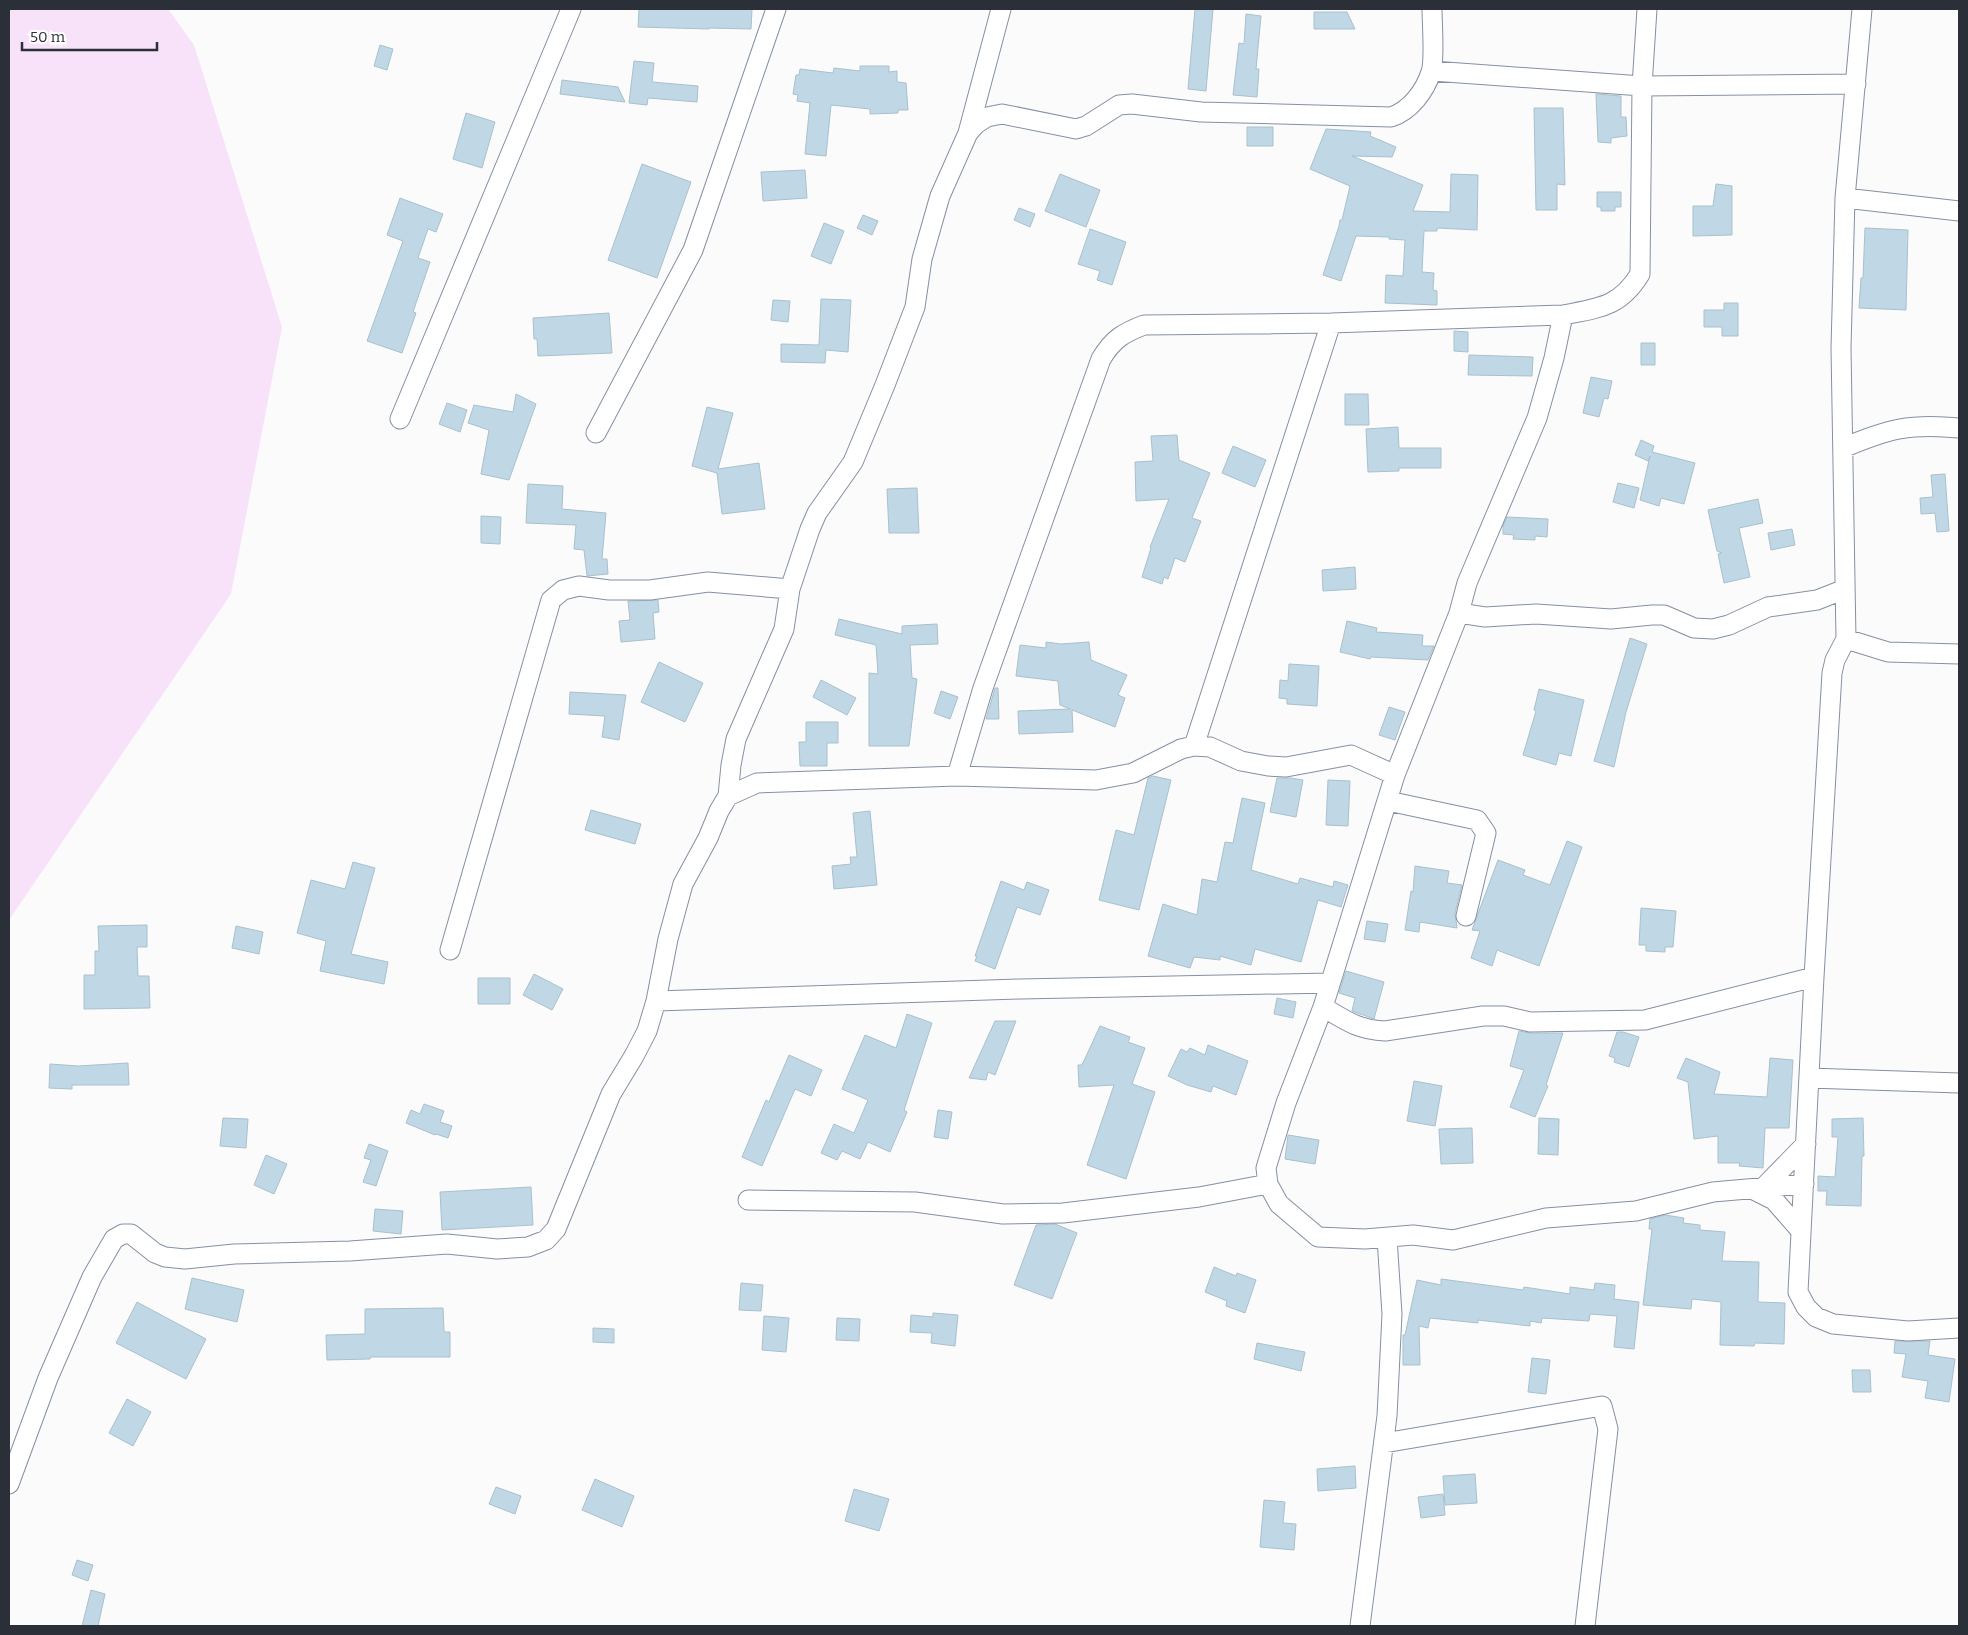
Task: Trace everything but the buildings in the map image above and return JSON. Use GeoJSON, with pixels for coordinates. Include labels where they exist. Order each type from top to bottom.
{"type":"FeatureCollection","features":[{"type":"Feature","properties":{"kind":"street"},"geometry":{"type":"LineString","coordinates":[[400,419],[571,9]]}},
{"type":"Feature","properties":{"kind":"street"},"geometry":{"type":"LineString","coordinates":[[596,433],[693,250],[776,9]]}},
{"type":"Feature","properties":{"kind":"street"},"geometry":{"type":"LineString","coordinates":[[9,1484],[48,1378],[92,1277],[114,1239],[123,1234],[131,1234],[155,1253],[165,1257],[185,1258],[234,1254],[350,1251],[447,1244],[497,1249],[528,1247],[546,1240],[556,1229],[611,1094],[647,1031],[656,1002],[668,939],[683,884],[708,838],[718,811],[728,796],[736,739],[784,629],[790,589],[810,529],[817,513],[853,462],[915,307],[922,259],[940,196],[968,133],[1001,9]]}},
{"type":"Feature","properties":{"kind":"street"},"geometry":{"type":"LineString","coordinates":[[968,133],[976,124],[987,117],[1002,114],[1076,129],[1086,126],[1119,105],[1132,104],[1201,112],[1391,117],[1402,114],[1411,106],[1432,71],[1432,9]]}},
{"type":"Feature","properties":{"kind":"street"},"geometry":{"type":"LineString","coordinates":[[957,776],[986,678],[1101,359],[1109,345],[1123,333],[1144,325],[1331,323],[1563,315],[1600,308],[1617,300],[1631,289],[1640,274],[1642,86],[1647,9]]}},
{"type":"Feature","properties":{"kind":"street"},"geometry":{"type":"LineString","coordinates":[[1862,9],[1845,198],[1841,348],[1846,639],[1835,660],[1832,674],[1798,1292],[1806,1307],[1816,1317],[1833,1324],[1908,1331],[1959,1328]]}},
{"type":"Feature","properties":{"kind":"street"},"geometry":{"type":"LineString","coordinates":[[1432,71],[1642,86],[1856,84]]}},
{"type":"Feature","properties":{"kind":"street"},"geometry":{"type":"LineString","coordinates":[[1845,198],[1959,211]]}},
{"type":"Feature","properties":{"kind":"street"},"geometry":{"type":"LineString","coordinates":[[1563,315],[1554,358],[1537,418],[1467,583],[1459,613],[1395,775],[1323,1007],[1286,1102],[1268,1159],[1266,1168],[1268,1184],[1279,1204],[1318,1237],[1387,1238],[1413,1235],[1453,1240],[1546,1218],[1636,1211],[1713,1192],[1804,1184]]}},
{"type":"Feature","properties":{"kind":"street"},"geometry":{"type":"LineString","coordinates":[[1194,746],[1331,323]]}},
{"type":"Feature","properties":{"kind":"street"},"geometry":{"type":"LineString","coordinates":[[1842,448],[1892,429],[1915,426],[1959,428]]}},
{"type":"Feature","properties":{"kind":"street"},"geometry":{"type":"LineString","coordinates":[[450,950],[551,600],[564,590],[579,586],[610,590],[650,590],[708,582],[790,589]]}},
{"type":"Feature","properties":{"kind":"street"},"geometry":{"type":"LineString","coordinates":[[1459,613],[1485,617],[1536,614],[1611,619],[1652,615],[1664,616],[1694,628],[1713,629],[1728,625],[1768,607],[1816,600],[1844,589]]}},
{"type":"Feature","properties":{"kind":"street"},"geometry":{"type":"LineString","coordinates":[[1846,639],[1888,652],[1959,654]]}},
{"type":"Feature","properties":{"kind":"street"},"geometry":{"type":"LineString","coordinates":[[728,796],[756,783],[957,776],[1096,780],[1133,773],[1181,749],[1194,746],[1210,747],[1241,761],[1268,766],[1286,767],[1351,755],[1395,775]]}},
{"type":"Feature","properties":{"kind":"street"},"geometry":{"type":"LineString","coordinates":[[1388,801],[1477,820],[1483,826],[1486,833],[1466,916]]}},
{"type":"Feature","properties":{"kind":"street"},"geometry":{"type":"LineString","coordinates":[[1323,1007],[1353,1025],[1369,1030],[1384,1031],[1483,1016],[1504,1016],[1530,1022],[1645,1020],[1814,977]]}},
{"type":"Feature","properties":{"kind":"street"},"geometry":{"type":"LineString","coordinates":[[656,1002],[1010,989],[1330,983]]}},
{"type":"Feature","properties":{"kind":"street"},"geometry":{"type":"LineString","coordinates":[[1809,1078],[1959,1083]]}},
{"type":"Feature","properties":{"kind":"street"},"geometry":{"type":"LineString","coordinates":[[1758,1188],[1806,1144]]}},
{"type":"Feature","properties":{"kind":"street"},"geometry":{"type":"LineString","coordinates":[[748,1200],[915,1202],[1003,1214],[1063,1213],[1199,1196],[1268,1184]]}},
{"type":"Feature","properties":{"kind":"street"},"geometry":{"type":"LineString","coordinates":[[1758,1188],[1774,1200],[1801,1231]]}},
{"type":"Feature","properties":{"kind":"street"},"geometry":{"type":"LineString","coordinates":[[1360,1626],[1387,1416],[1392,1314],[1387,1238]]}},
{"type":"Feature","properties":{"kind":"street"},"geometry":{"type":"LineString","coordinates":[[1384,1443],[1602,1406],[1608,1429],[1585,1626]]}},
{"type":"Feature","properties":{"kind":"shaded area"},"geometry":{"type":"Polygon","coordinates":[[[9,9],[168,9],[194,45],[282,327],[231,594],[9,920],[9,9]]]}}]}
